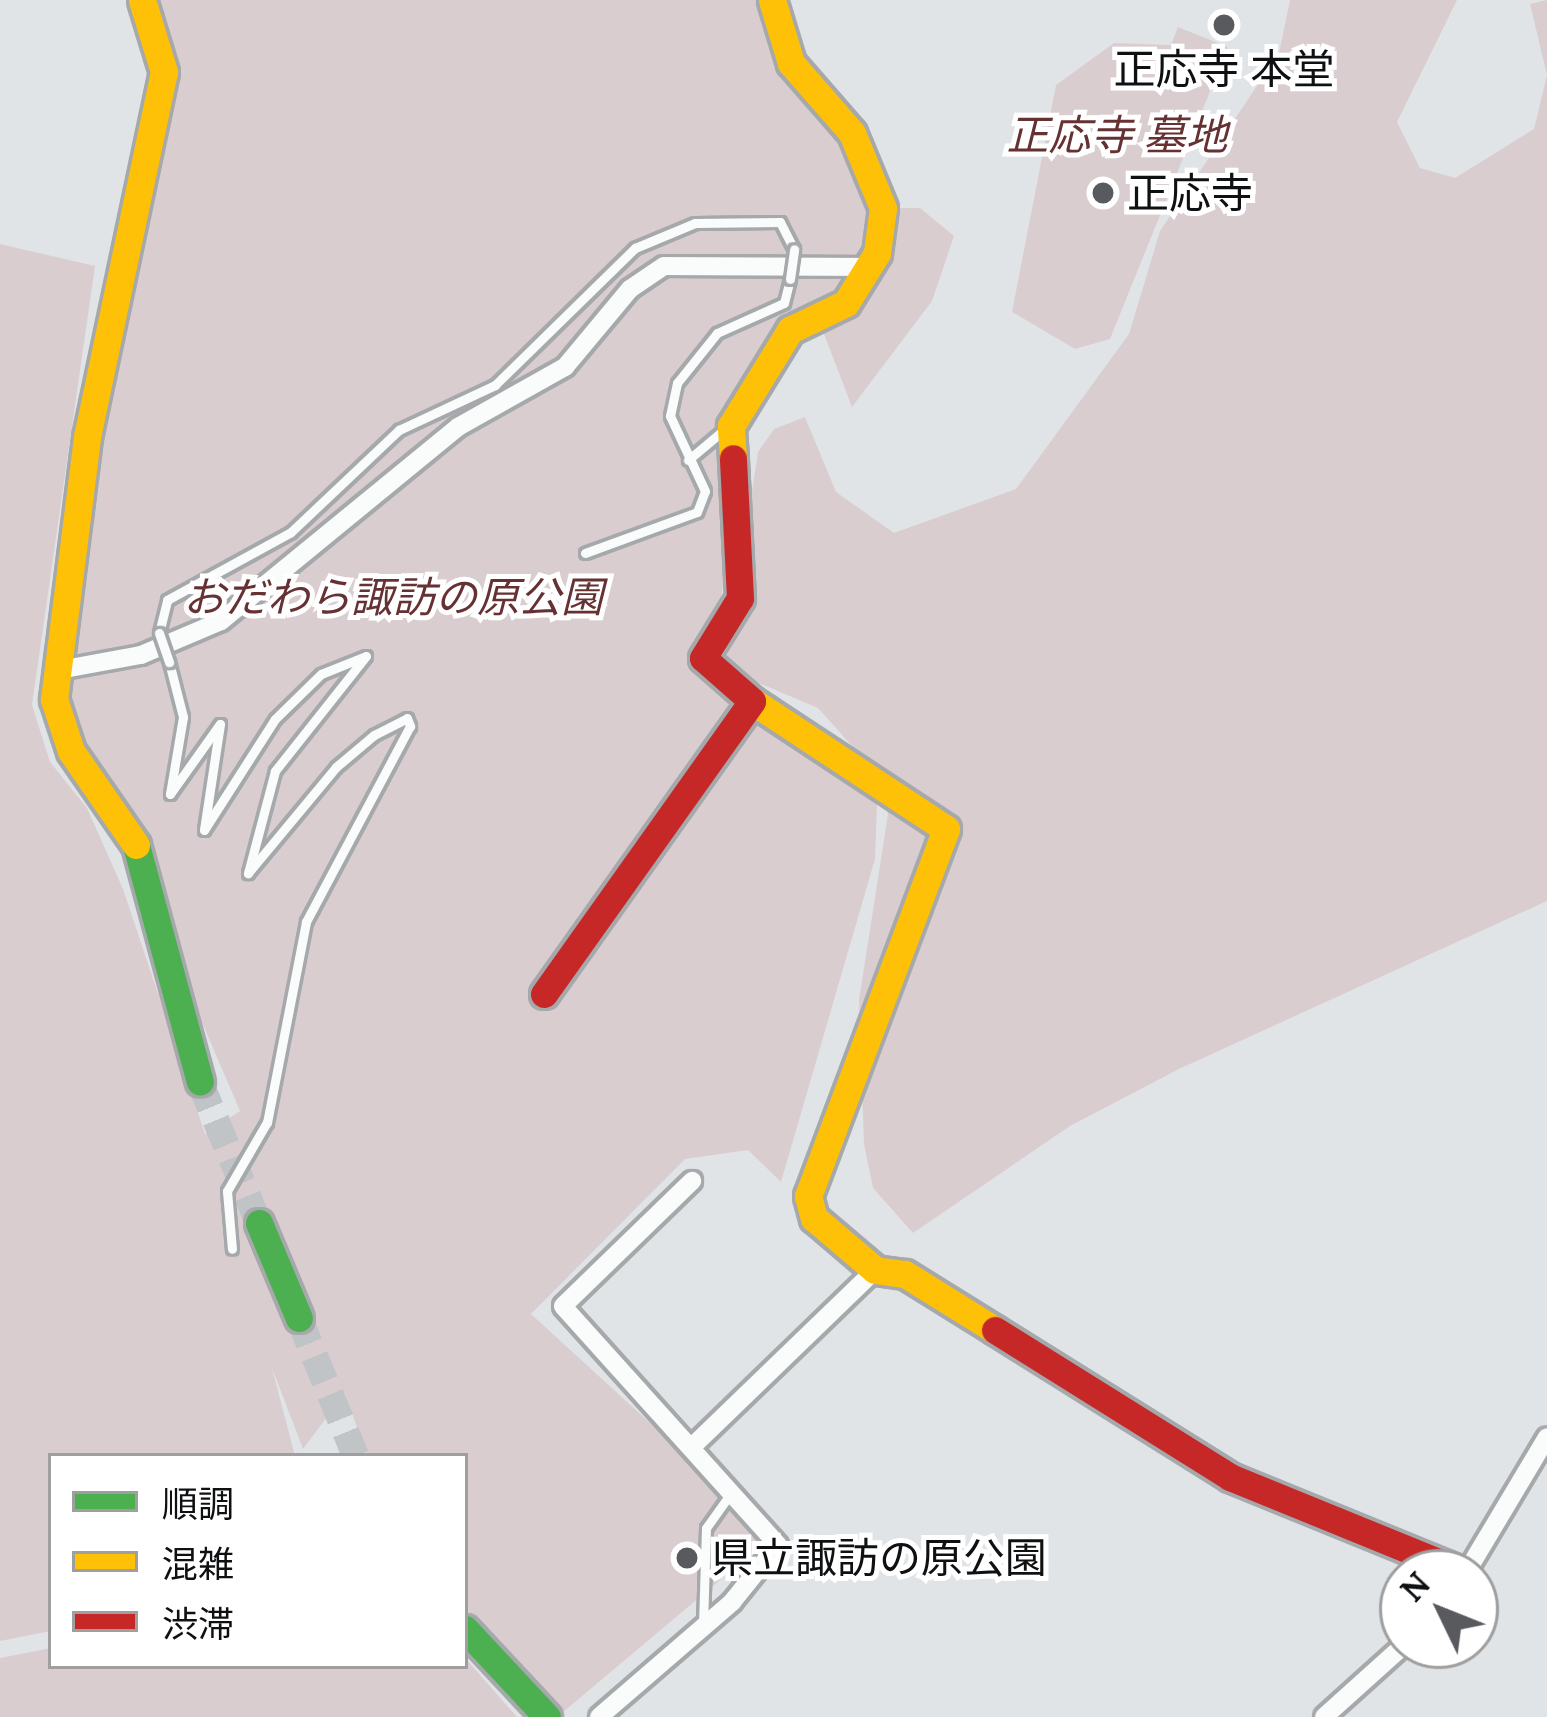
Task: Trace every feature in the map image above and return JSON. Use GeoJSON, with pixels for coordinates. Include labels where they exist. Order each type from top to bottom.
{"type":"FeatureCollection","features":[{"type":"Feature","properties":{"kind":"street"},"geometry":{"type":"LineString","coordinates":[[142,0],[164,72],[87,437],[54,699],[71,751],[116,803],[143,861],[200,1082]]}},
{"type":"Feature","properties":{"kind":"street"},"geometry":{"type":"LineString","coordinates":[[772,0],[791,63],[852,133],[883,208],[868,267],[846,303],[790,330],[731,426],[740,598],[703,658],[752,700],[946,829],[808,1196],[814,1218],[875,1270],[904,1274],[1230,1477],[1407,1549]]}},
{"type":"Feature","properties":{"kind":"street"},"geometry":{"type":"LineString","coordinates":[[59,670],[141,655],[221,621],[443,438],[565,367],[605,314],[664,266],[868,267]]}},
{"type":"Feature","properties":{"kind":"street"},"geometry":{"type":"LineString","coordinates":[[544,994],[752,700]]}},
{"type":"Feature","properties":{"kind":"street"},"geometry":{"type":"LineString","coordinates":[[599,1717],[702,1629],[778,1545],[697,1442],[563,1306],[692,1181]]}},
{"type":"Feature","properties":{"kind":"street"},"geometry":{"type":"LineString","coordinates":[[259,1223],[299,1318]]}},
{"type":"Feature","properties":{"kind":"street"},"geometry":{"type":"LineString","coordinates":[[697,1442],[875,1270]]}},
{"type":"Feature","properties":{"kind":"street"},"geometry":{"type":"LineString","coordinates":[[1480,1549],[1547,1437]]}},
{"type":"Feature","properties":{"kind":"street"},"geometry":{"type":"LineString","coordinates":[[468,1632],[547,1717]]}},
{"type":"Feature","properties":{"kind":"street"},"geometry":{"type":"LineString","coordinates":[[1324,1717],[1379,1668]]}},
{"type":"Feature","properties":{"kind":"lane"},"geometry":{"type":"LineString","coordinates":[[232,1249],[227,1191],[267,1122],[306,922],[410,726],[407,718],[374,735],[336,767],[248,873],[274,771],[366,656],[321,674],[275,719],[204,830],[220,724],[170,794],[184,717],[159,633],[167,600],[291,532],[399,430],[495,385],[635,248],[694,223],[780,221],[794,249],[784,303],[717,333],[676,383],[670,416],[705,491],[698,512],[586,553]]}},
{"type":"Feature","properties":{"kind":"lane"},"geometry":{"type":"LineString","coordinates":[[688,460],[731,426]]}},
{"type":"Feature","properties":{"kind":"lane"},"geometry":{"type":"LineString","coordinates":[[702,1629],[706,1528],[736,1488]]}},
{"type":"Feature","properties":{"kind":"green space","name":"おだわら諏訪の原公園"},"geometry":{"type":"Polygon","coordinates":[[[158,0],[760,0],[784,74],[833,123],[874,208],[920,208],[954,236],[932,301],[852,407],[814,308],[751,392],[711,668],[741,690],[774,694],[834,740],[877,804],[875,859],[781,1182],[748,1150],[685,1159],[531,1314],[757,1521],[764,1543],[562,1713],[468,1611],[468,1453],[366,1453],[345,1393],[303,1449],[272,1368],[294,1453],[48,1453],[48,1632],[0,1641],[0,244],[95,266],[32,705],[50,762],[87,808],[123,889],[205,1134],[240,1111],[65,702],[69,556],[170,77],[158,0]]]}},
{"type":"Feature","properties":{"kind":"green space"},"geometry":{"type":"Polygon","coordinates":[[[1290,0],[1457,0],[1397,122],[1420,168],[1455,178],[1534,129],[1547,75],[1547,901],[1179,1069],[1070,1126],[913,1233],[873,1188],[864,1144],[859,1000],[888,814],[878,775],[818,708],[733,672],[727,656],[758,452],[774,429],[805,417],[836,492],[894,533],[1016,489],[1129,334],[1160,231],[1279,53],[1290,0]]]}},
{"type":"Feature","properties":{"kind":"green space"},"geometry":{"type":"Polygon","coordinates":[[[1547,0],[1547,75],[1530,4],[1547,0]]]}},
{"type":"Feature","properties":{"kind":"green space","name":"正応寺 墓地"},"geometry":{"type":"Polygon","coordinates":[[[1178,27],[1228,47],[1110,339],[1075,349],[1012,312],[1056,85],[1114,43],[1171,45],[1178,27]]]}},
{"type":"Feature","properties":{"kind":"green space"},"geometry":{"type":"Polygon","coordinates":[[[48,1649],[48,1669],[468,1669],[468,1661],[517,1717],[0,1717],[0,1658],[48,1649]]]}},
{"type":"Feature","properties":{"kind":"tunnel"},"geometry":{"type":"LineString","coordinates":[[200,1082],[259,1223]]}},
{"type":"Feature","properties":{"kind":"tunnel"},"geometry":{"type":"LineString","coordinates":[[299,1318],[355,1453]]}},
{"type":"Feature","properties":{"kind":"traffic: fast"},"geometry":{"type":"LineString","coordinates":[[136,845],[200,1082]]}},
{"type":"Feature","properties":{"kind":"traffic: fast"},"geometry":{"type":"LineString","coordinates":[[259,1223],[299,1318]]}},
{"type":"Feature","properties":{"kind":"traffic: fast"},"geometry":{"type":"LineString","coordinates":[[468,1632],[547,1717]]}},
{"type":"Feature","properties":{"kind":"traffic: slow"},"geometry":{"type":"LineString","coordinates":[[136,845],[71,751],[54,699],[87,437],[164,72],[142,0]]}},
{"type":"Feature","properties":{"kind":"traffic: slow"},"geometry":{"type":"LineString","coordinates":[[733,458],[731,426],[790,330],[846,303],[877,253],[883,208],[852,133],[791,63],[772,0]]}},
{"type":"Feature","properties":{"kind":"traffic: slow"},"geometry":{"type":"LineString","coordinates":[[752,701],[946,829],[808,1196],[814,1218],[875,1270],[905,1274],[995,1330]]}},
{"type":"Feature","properties":{"kind":"traffic: jam"},"geometry":{"type":"LineString","coordinates":[[544,994],[752,701],[703,658],[740,598],[733,458]]}},
{"type":"Feature","properties":{"kind":"traffic: jam"},"geometry":{"type":"LineString","coordinates":[[995,1330],[1230,1477],[1406,1549]]}},
{"type":"Feature","properties":{"kind":"place","name":"正応寺 本堂"},"geometry":{"type":"Point","coordinates":[1224,25]}},
{"type":"Feature","properties":{"kind":"place","name":"正応寺"},"geometry":{"type":"Point","coordinates":[1103,193]}},
{"type":"Feature","properties":{"kind":"place","name":"県立諏訪の原公園"},"geometry":{"type":"Point","coordinates":[687,1558]}}]}
